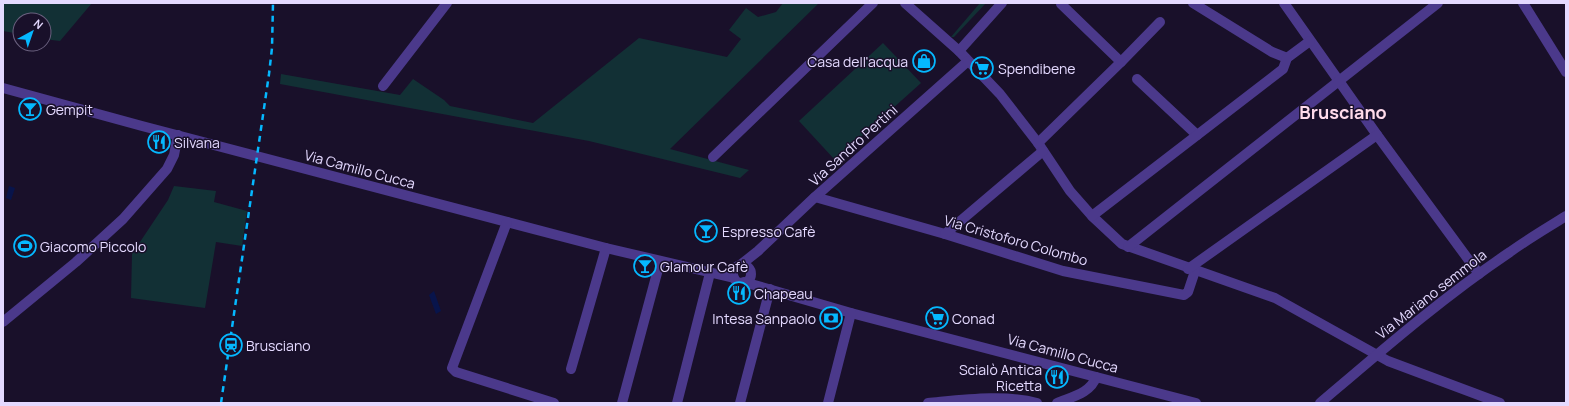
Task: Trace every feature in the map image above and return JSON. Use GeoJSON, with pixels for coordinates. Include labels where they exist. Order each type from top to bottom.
{"type":"FeatureCollection","features":[{"type":"Feature","properties":{"kind":"street"},"geometry":{"type":"LineString","coordinates":[[383,86],[446,3]]}},
{"type":"Feature","properties":{"kind":"street"},"geometry":{"type":"LineString","coordinates":[[713,157],[873,3]]}},
{"type":"Feature","properties":{"kind":"street"},"geometry":{"type":"LineString","coordinates":[[905,3],[959,51],[1008,104],[1070,191],[1092,216],[1122,244],[1191,270],[1275,298],[1388,361],[1500,403]]}},
{"type":"Feature","properties":{"kind":"street"},"geometry":{"type":"LineString","coordinates":[[959,51],[1002,3]]}},
{"type":"Feature","properties":{"kind":"street"},"geometry":{"type":"LineString","coordinates":[[1193,3],[1272,52],[1287,58]]}},
{"type":"Feature","properties":{"kind":"street"},"geometry":{"type":"LineString","coordinates":[[1284,3],[1377,135],[1479,274]]}},
{"type":"Feature","properties":{"kind":"street"},"geometry":{"type":"LineString","coordinates":[[1128,247],[1438,3]]}},
{"type":"Feature","properties":{"kind":"street"},"geometry":{"type":"LineString","coordinates":[[1523,3],[1566,72]]}},
{"type":"Feature","properties":{"kind":"street"},"geometry":{"type":"LineString","coordinates":[[1061,4],[1121,62]]}},
{"type":"Feature","properties":{"kind":"street"},"geometry":{"type":"LineString","coordinates":[[945,234],[1040,147],[1160,22]]}},
{"type":"Feature","properties":{"kind":"street"},"geometry":{"type":"LineString","coordinates":[[1092,216],[1283,69],[1287,58],[1310,41]]}},
{"type":"Feature","properties":{"kind":"street","name":"Via Sandro Pertini"},"geometry":{"type":"LineString","coordinates":[[736,271],[815,197],[968,61]]}},
{"type":"Feature","properties":{"kind":"street"},"geometry":{"type":"LineString","coordinates":[[1137,79],[1197,135]]}},
{"type":"Feature","properties":{"kind":"street","name":"Via Camillo Cucca"},"geometry":{"type":"LineString","coordinates":[[3,88],[660,262],[710,273],[736,271]]}},
{"type":"Feature","properties":{"kind":"street"},"geometry":{"type":"LineString","coordinates":[[3,322],[94,247],[123,220],[167,169],[174,155],[178,135]]}},
{"type":"Feature","properties":{"kind":"street"},"geometry":{"type":"LineString","coordinates":[[1191,270],[1377,135]]}},
{"type":"Feature","properties":{"kind":"street","name":"Via Cristoforo Colombo"},"geometry":{"type":"LineString","coordinates":[[815,197],[945,234],[1063,271],[1184,295],[1188,292],[1191,270]]}},
{"type":"Feature","properties":{"kind":"street","name":"Via Mariano semmola"},"geometry":{"type":"LineString","coordinates":[[1320,403],[1376,354],[1479,274],[1566,216]]}},
{"type":"Feature","properties":{"kind":"street"},"geometry":{"type":"LineString","coordinates":[[507,222],[452,368],[456,372],[554,403]]}},
{"type":"Feature","properties":{"kind":"street"},"geometry":{"type":"LineString","coordinates":[[571,369],[606,248]]}},
{"type":"Feature","properties":{"kind":"street","name":"Via Sandro Pertini"},"geometry":{"type":"LineString","coordinates":[[748,277],[758,251]]}},
{"type":"Feature","properties":{"kind":"street"},"geometry":{"type":"LineString","coordinates":[[622,403],[660,262]]}},
{"type":"Feature","properties":{"kind":"street"},"geometry":{"type":"LineString","coordinates":[[747,267],[748,277],[739,282],[736,271],[747,267]]}},
{"type":"Feature","properties":{"kind":"street"},"geometry":{"type":"LineString","coordinates":[[677,403],[710,273]]}},
{"type":"Feature","properties":{"kind":"street","name":"Via Camillo Cucca"},"geometry":{"type":"LineString","coordinates":[[748,277],[760,286],[851,313],[1096,377],[1167,400],[1196,403]]}},
{"type":"Feature","properties":{"kind":"street"},"geometry":{"type":"LineString","coordinates":[[740,403],[770,289]]}},
{"type":"Feature","properties":{"kind":"street"},"geometry":{"type":"LineString","coordinates":[[828,403],[851,313]]}},
{"type":"Feature","properties":{"kind":"street"},"geometry":{"type":"LineString","coordinates":[[1057,403],[1083,392],[1093,384],[1096,377]]}},
{"type":"Feature","properties":{"kind":"street"},"geometry":{"type":"LineString","coordinates":[[928,403],[974,399],[1000,399],[1037,403]]}},
{"type":"Feature","properties":{"kind":"green space"},"geometry":{"type":"Polygon","coordinates":[[[3,3],[92,3],[60,41],[52,40],[52,12],[12,12],[12,33],[3,31],[3,3]]]}},
{"type":"Feature","properties":{"kind":"green space"},"geometry":{"type":"Polygon","coordinates":[[[783,3],[819,3],[670,149],[749,170],[740,178],[589,141],[280,84],[281,74],[400,95],[413,79],[444,100],[450,106],[533,123],[639,38],[727,57],[741,39],[729,30],[746,8],[758,17],[776,12],[783,3]]]}},
{"type":"Feature","properties":{"kind":"green space"},"geometry":{"type":"Polygon","coordinates":[[[980,3],[986,3],[954,37],[951,37],[980,3]]]}},
{"type":"Feature","properties":{"kind":"green space"},"geometry":{"type":"Polygon","coordinates":[[[883,43],[921,83],[835,160],[799,121],[883,43]]]}},
{"type":"Feature","properties":{"kind":"green space"},"geometry":{"type":"Polygon","coordinates":[[[174,186],[216,191],[214,202],[247,211],[242,246],[216,242],[205,308],[131,298],[132,254],[168,200],[174,186]]]}},
{"type":"Feature","properties":{"kind":"shaded area"},"geometry":{"type":"Polygon","coordinates":[[[9,186],[15,188],[11,200],[6,198],[9,186]]]}},
{"type":"Feature","properties":{"kind":"shaded area"},"geometry":{"type":"Polygon","coordinates":[[[434,291],[441,311],[436,314],[429,295],[434,291]]]}},
{"type":"Feature","properties":{"kind":"railway"},"geometry":{"type":"LineString","coordinates":[[221,403],[269,74],[272,48],[273,3]]}},
{"type":"Feature","properties":{"kind":"place","name":"Casa dell'acqua"},"geometry":{"type":"Point","coordinates":[924,61]}},
{"type":"Feature","properties":{"kind":"place","name":"Spendibene"},"geometry":{"type":"Point","coordinates":[982,68]}},
{"type":"Feature","properties":{"kind":"place","name":"Gempit"},"geometry":{"type":"Point","coordinates":[30,109]}},
{"type":"Feature","properties":{"kind":"place","name":"Silvana"},"geometry":{"type":"Point","coordinates":[159,142]}},
{"type":"Feature","properties":{"kind":"place","name":"Espresso Cafè"},"geometry":{"type":"Point","coordinates":[706,231]}},
{"type":"Feature","properties":{"kind":"place","name":"Giacomo Piccolo"},"geometry":{"type":"Point","coordinates":[25,246]}},
{"type":"Feature","properties":{"kind":"place","name":"Glamour Cafè"},"geometry":{"type":"Point","coordinates":[645,266]}},
{"type":"Feature","properties":{"kind":"place","name":"Chapeau"},"geometry":{"type":"Point","coordinates":[739,293]}},
{"type":"Feature","properties":{"kind":"place","name":"Intesa Sanpaolo"},"geometry":{"type":"Point","coordinates":[831,318]}},
{"type":"Feature","properties":{"kind":"place","name":"Conad"},"geometry":{"type":"Point","coordinates":[937,318]}},
{"type":"Feature","properties":{"kind":"place","name":"Brusciano"},"geometry":{"type":"Point","coordinates":[231,345]}},
{"type":"Feature","properties":{"kind":"place","name":"Scialò Antica Ricetta"},"geometry":{"type":"Point","coordinates":[1057,377]}},
{"type":"Feature","properties":{"kind":"district","name":"Brusciano"},"geometry":{"type":"Point","coordinates":[1343,112]}}]}
